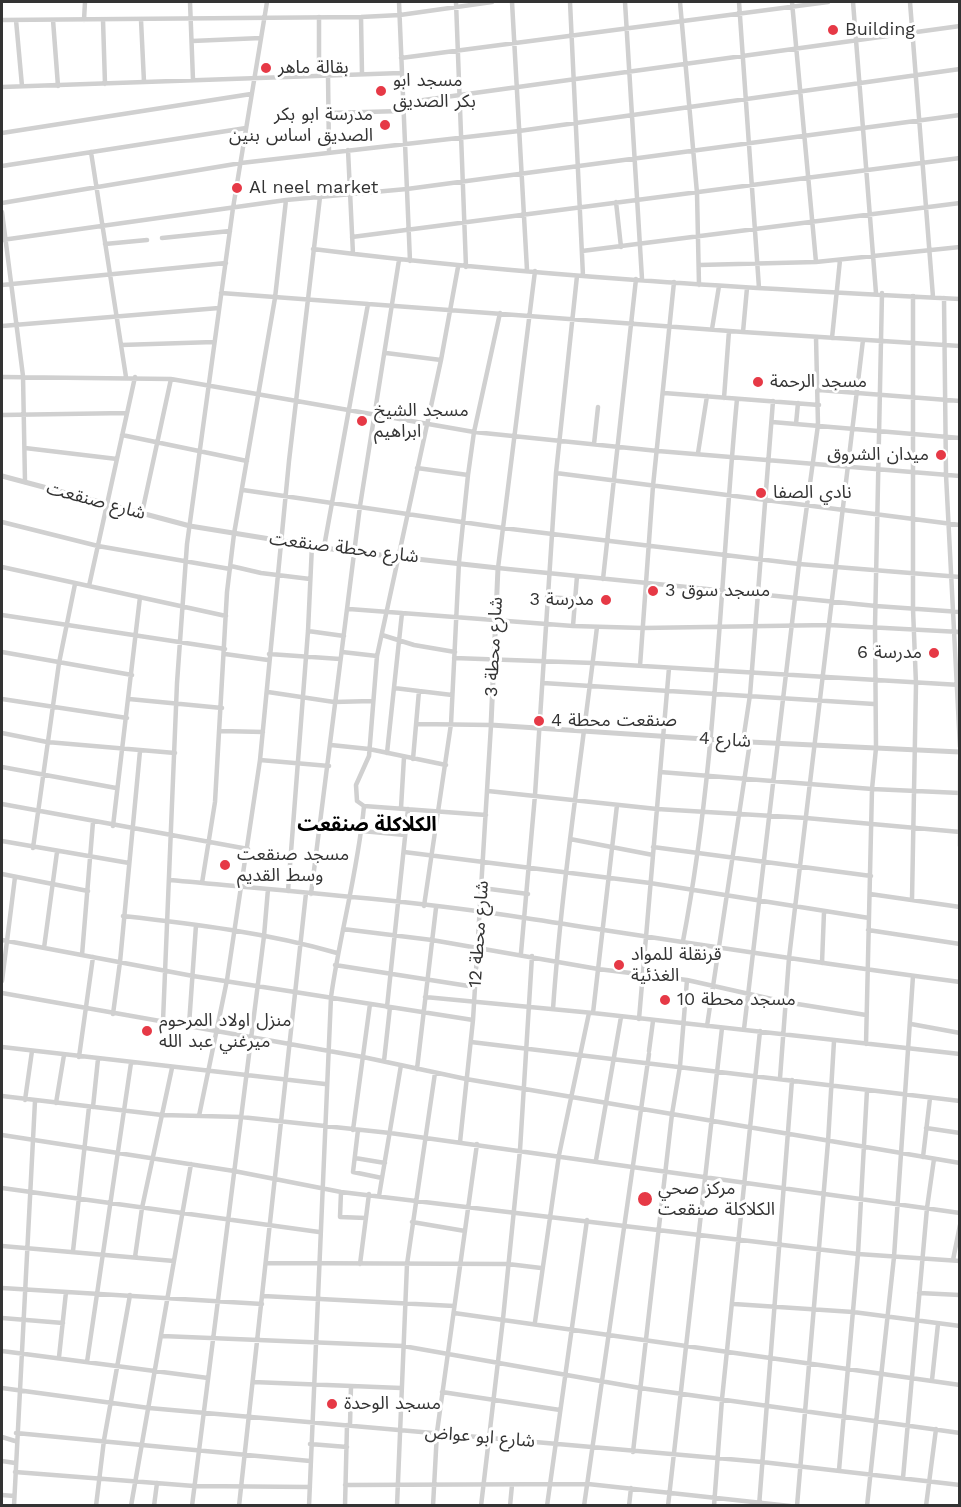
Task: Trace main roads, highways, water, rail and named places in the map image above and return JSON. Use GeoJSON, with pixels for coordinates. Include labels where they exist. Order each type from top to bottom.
{"type":"FeatureCollection","features":[{"type":"Feature","properties":{"kind":"place","name":"Building"},"geometry":{"type":"Point","coordinates":[833,30]}},
{"type":"Feature","properties":{"kind":"place","name":"بقالة ماهر"},"geometry":{"type":"Point","coordinates":[266,68]}},
{"type":"Feature","properties":{"kind":"place","name":"مسجد ابو بكر الصديق"},"geometry":{"type":"Point","coordinates":[381,91]}},
{"type":"Feature","properties":{"kind":"place","name":"مدرسة ابو بكر الصديق اساس بنين"},"geometry":{"type":"Point","coordinates":[385,125]}},
{"type":"Feature","properties":{"kind":"place","name":"Al neel market"},"geometry":{"type":"Point","coordinates":[237,188]}},
{"type":"Feature","properties":{"kind":"place","name":"مسجد الرحمة"},"geometry":{"type":"Point","coordinates":[758,382]}},
{"type":"Feature","properties":{"kind":"place","name":"مسجد الشيخ ابراهيم"},"geometry":{"type":"Point","coordinates":[362,421]}},
{"type":"Feature","properties":{"kind":"place","name":"ميدان الشروق"},"geometry":{"type":"Point","coordinates":[941,455]}},
{"type":"Feature","properties":{"kind":"place","name":"نادي الصفا"},"geometry":{"type":"Point","coordinates":[761,493]}},
{"type":"Feature","properties":{"kind":"place","name":"مسجد سوق 3"},"geometry":{"type":"Point","coordinates":[653,591]}},
{"type":"Feature","properties":{"kind":"place","name":"مدرسة 3"},"geometry":{"type":"Point","coordinates":[606,600]}},
{"type":"Feature","properties":{"kind":"place","name":"مدرسة 6"},"geometry":{"type":"Point","coordinates":[934,653]}},
{"type":"Feature","properties":{"kind":"place","name":"صنقعت محطة 4"},"geometry":{"type":"Point","coordinates":[539,721]}},
{"type":"Feature","properties":{"kind":"place","name":"مسجد صنقعت وسط القديم"},"geometry":{"type":"Point","coordinates":[225,865]}},
{"type":"Feature","properties":{"kind":"place","name":"قرنقلة للمواد الغذئية"},"geometry":{"type":"Point","coordinates":[619,965]}},
{"type":"Feature","properties":{"kind":"place","name":"مسجد محطة 10"},"geometry":{"type":"Point","coordinates":[665,1000]}},
{"type":"Feature","properties":{"kind":"place","name":"منزل اولاد المرحوم ميرغني عبد الله"},"geometry":{"type":"Point","coordinates":[147,1031]}},
{"type":"Feature","properties":{"kind":"place","name":"مركز صحي الكلاكلة صنقعت"},"geometry":{"type":"Point","coordinates":[645,1199]}},
{"type":"Feature","properties":{"kind":"place","name":"مسجد الوحدة"},"geometry":{"type":"Point","coordinates":[332,1404]}},
{"type":"Feature","properties":{"kind":"district","name":"الكلاكلة صنقعت"},"geometry":{"type":"Point","coordinates":[367,825]}}]}
